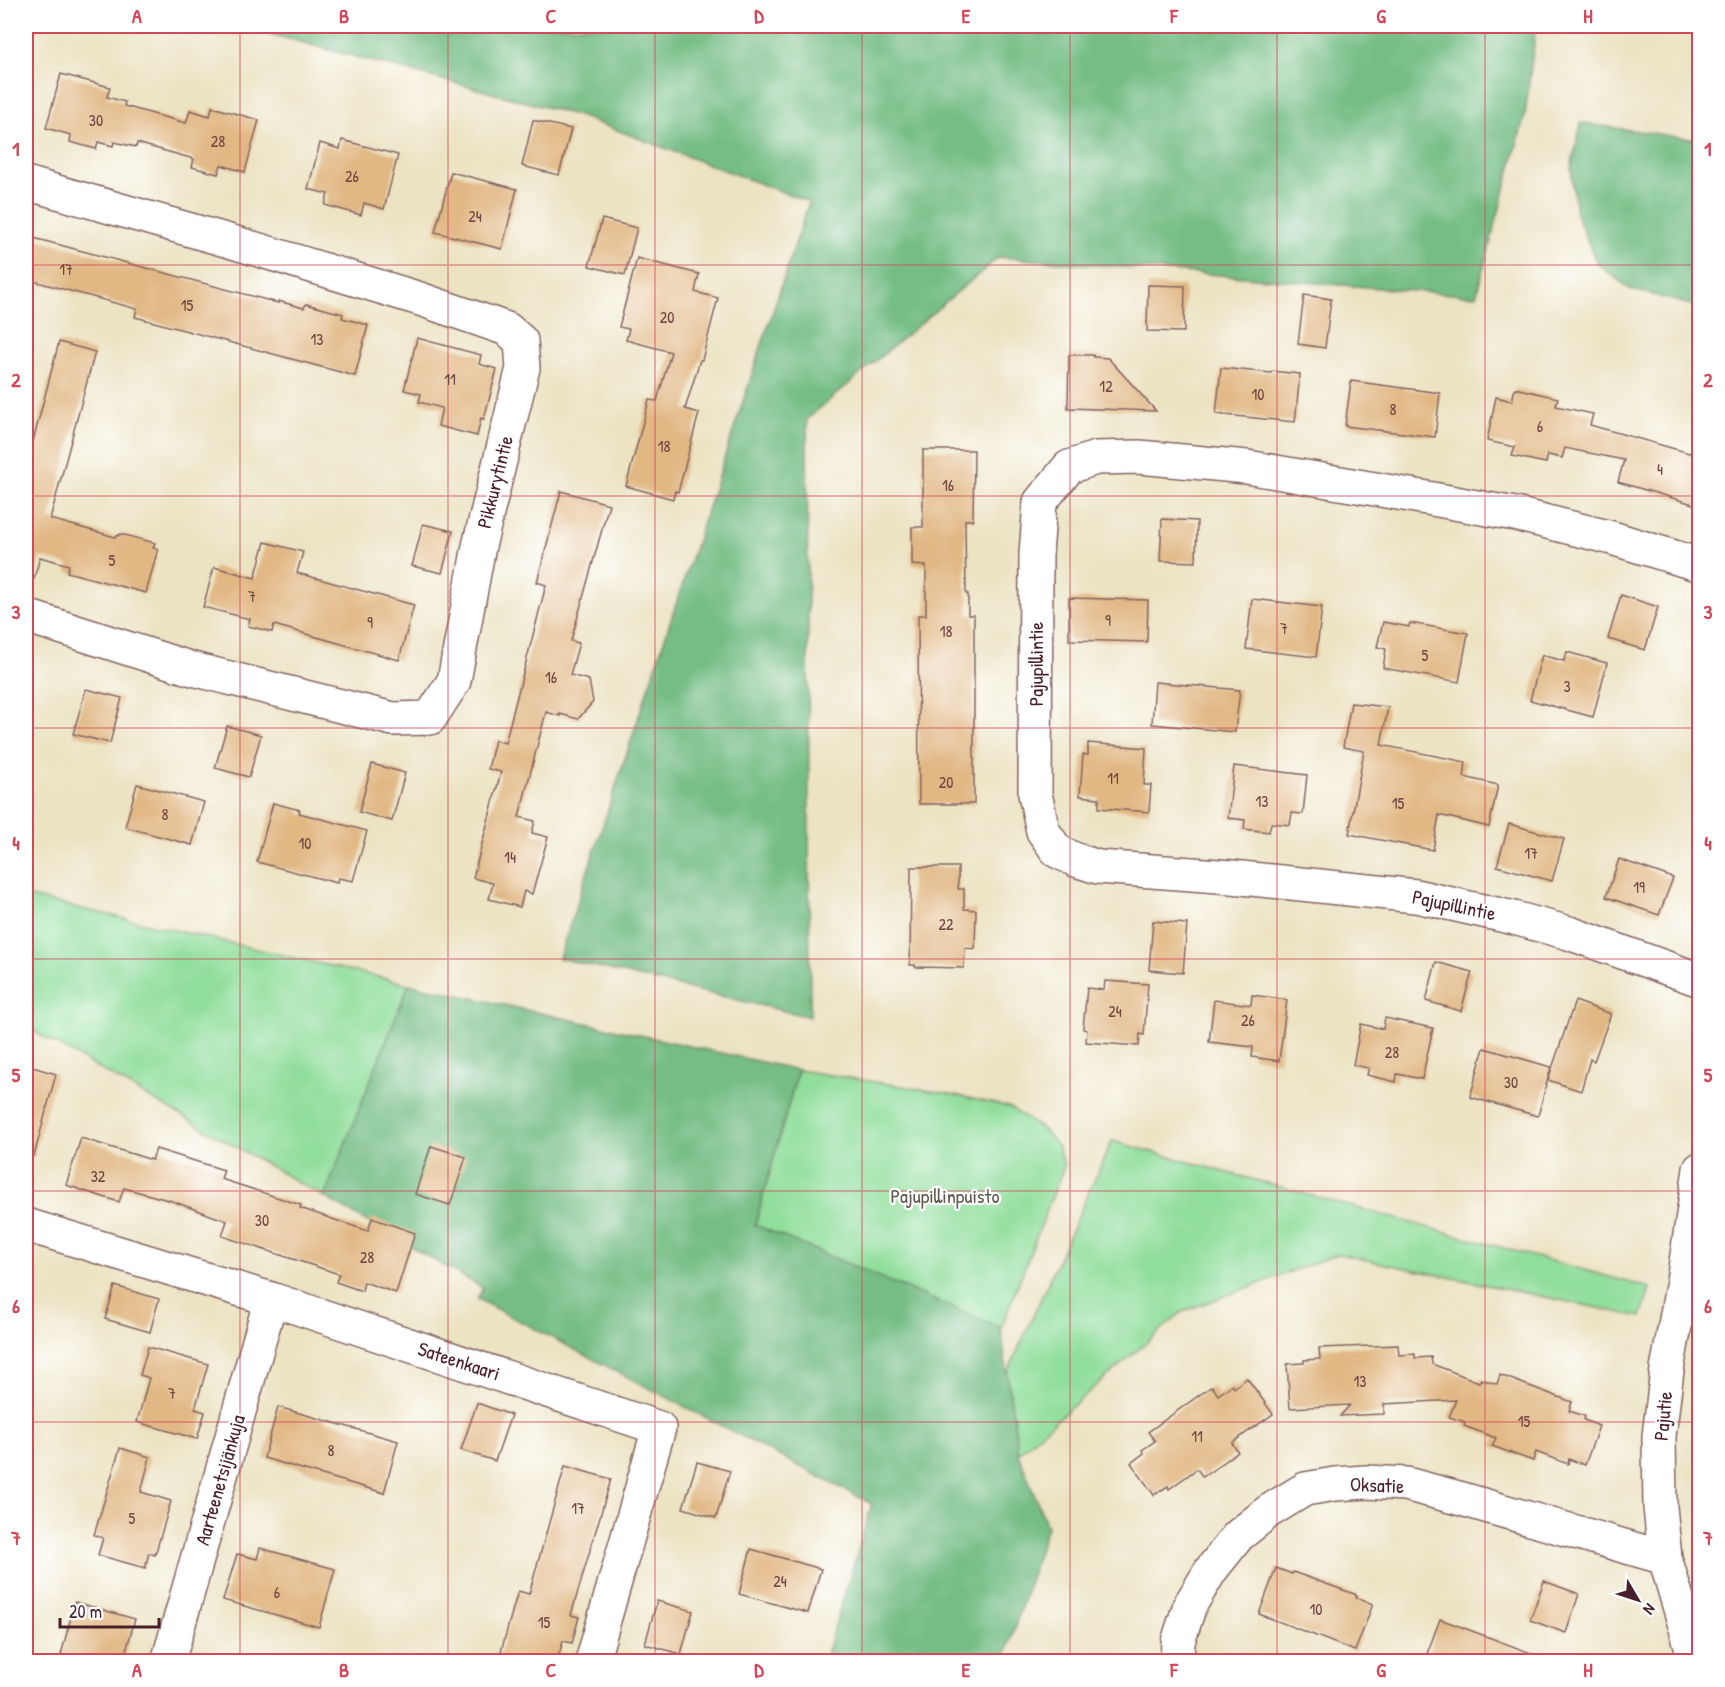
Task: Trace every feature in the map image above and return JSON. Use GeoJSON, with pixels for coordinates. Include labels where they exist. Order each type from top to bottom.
{"type":"FeatureCollection","features":[{"type":"Feature","properties":{"kind":"street","name":"Pikkurytintie"},"geometry":{"type":"LineString","coordinates":[[26,183],[398,292],[507,329],[521,340],[523,368],[479,546],[454,681],[430,718],[393,719],[189,668],[26,616]]}},
{"type":"Feature","properties":{"kind":"street","name":"Pajupillintie"},"geometry":{"type":"LineString","coordinates":[[1700,565],[1601,535],[1515,514],[1427,498],[1247,467],[1139,457],[1096,458],[1069,468],[1040,502],[1036,554],[1035,794],[1043,831],[1057,851],[1098,867],[1232,876],[1416,896],[1569,933],[1700,980]]}},
{"type":"Feature","properties":{"kind":"street","name":"Pajutie"},"geometry":{"type":"LineString","coordinates":[[1696,1662],[1665,1558],[1660,1507],[1659,1436],[1667,1371],[1700,1169]]}},
{"type":"Feature","properties":{"kind":"street","name":"Sateenkaari"},"geometry":{"type":"LineString","coordinates":[[26,1225],[271,1299],[659,1428],[592,1662]]}},
{"type":"Feature","properties":{"kind":"street","name":"Aarteenetsijänkuja"},"geometry":{"type":"LineString","coordinates":[[168,1662],[271,1299]]}},
{"type":"Feature","properties":{"kind":"street","name":"Oksatie"},"geometry":{"type":"LineString","coordinates":[[1177,1662],[1178,1642],[1190,1605],[1211,1570],[1238,1536],[1269,1511],[1305,1489],[1366,1482],[1406,1484],[1665,1558]]}},
{"type":"Feature","properties":{"kind":"green space"},"geometry":{"type":"Polygon","coordinates":[[[240,26],[1536,26],[1525,115],[1476,296],[999,257],[807,419],[810,1017],[559,958],[809,202],[579,116],[240,26]]]}},
{"type":"Feature","properties":{"kind":"green space"},"geometry":{"type":"Polygon","coordinates":[[[1581,123],[1699,140],[1699,307],[1630,289],[1597,263],[1576,214],[1571,168],[1581,123]]]}},
{"type":"Feature","properties":{"kind":"green space"},"geometry":{"type":"Polygon","coordinates":[[[26,896],[409,984],[324,1197],[26,1027],[26,896]]]}},
{"type":"Feature","properties":{"kind":"green space"},"geometry":{"type":"Polygon","coordinates":[[[409,984],[798,1070],[755,1225],[1001,1328],[1018,1453],[1047,1526],[1004,1661],[824,1661],[872,1504],[477,1299],[483,1288],[324,1197],[409,984]]]}},
{"type":"Feature","properties":{"kind":"green space","name":"Pajupillinpuisto"},"geometry":{"type":"Polygon","coordinates":[[[798,1070],[946,1093],[1009,1107],[1046,1132],[1058,1147],[1064,1166],[1001,1328],[755,1225],[798,1070]]]}},
{"type":"Feature","properties":{"kind":"green space"},"geometry":{"type":"Polygon","coordinates":[[[1112,1141],[1650,1288],[1641,1317],[1338,1254],[1182,1312],[1018,1453],[1007,1374],[1112,1141]]]}},
{"type":"Feature","properties":{"kind":"building"},"geometry":{"type":"Polygon","coordinates":[[[61,74],[110,87],[107,97],[125,102],[124,106],[186,123],[190,110],[210,116],[212,107],[259,120],[245,172],[221,165],[218,174],[192,167],[194,159],[137,143],[136,147],[114,142],[113,146],[98,142],[96,149],[70,142],[71,135],[46,128],[61,74]]]}},
{"type":"Feature","properties":{"kind":"building"},"geometry":{"type":"Polygon","coordinates":[[[533,120],[571,129],[559,175],[522,166],[533,120]]]}},
{"type":"Feature","properties":{"kind":"building"},"geometry":{"type":"Polygon","coordinates":[[[342,140],[398,155],[384,209],[364,203],[361,215],[325,205],[328,194],[308,189],[320,143],[340,149],[342,140]]]}},
{"type":"Feature","properties":{"kind":"building"},"geometry":{"type":"Polygon","coordinates":[[[451,172],[517,189],[502,249],[435,232],[451,172]]]}},
{"type":"Feature","properties":{"kind":"building"},"geometry":{"type":"Polygon","coordinates":[[[602,219],[637,228],[625,275],[589,266],[602,219]]]}},
{"type":"Feature","properties":{"kind":"building"},"geometry":{"type":"Polygon","coordinates":[[[26,236],[278,303],[278,301],[304,308],[306,304],[343,314],[342,318],[368,325],[355,376],[135,317],[137,309],[26,279],[26,236]]]}},
{"type":"Feature","properties":{"kind":"building"},"geometry":{"type":"Polygon","coordinates":[[[637,258],[699,274],[695,292],[718,298],[702,360],[700,360],[685,409],[699,413],[678,492],[675,491],[673,499],[626,486],[649,400],[657,401],[671,352],[626,340],[629,329],[619,327],[637,258]]]}},
{"type":"Feature","properties":{"kind":"building"},"geometry":{"type":"Polygon","coordinates":[[[1148,285],[1185,286],[1184,332],[1147,331],[1148,285]]]}},
{"type":"Feature","properties":{"kind":"building"},"geometry":{"type":"Polygon","coordinates":[[[1304,295],[1331,299],[1325,348],[1298,344],[1304,295]]]}},
{"type":"Feature","properties":{"kind":"building"},"geometry":{"type":"Polygon","coordinates":[[[417,338],[481,355],[479,364],[497,369],[484,419],[481,418],[477,436],[438,426],[442,408],[419,402],[421,394],[404,390],[417,338]]]}},
{"type":"Feature","properties":{"kind":"building"},"geometry":{"type":"Polygon","coordinates":[[[59,342],[95,352],[50,519],[115,537],[121,534],[155,543],[153,548],[158,549],[146,593],[67,572],[69,565],[40,557],[34,579],[26,578],[26,468],[59,342]]]}},
{"type":"Feature","properties":{"kind":"building"},"geometry":{"type":"Polygon","coordinates":[[[1069,355],[1093,355],[1108,358],[1156,411],[1068,408],[1069,355]]]}},
{"type":"Feature","properties":{"kind":"building"},"geometry":{"type":"Polygon","coordinates":[[[1221,368],[1300,374],[1295,422],[1216,414],[1221,368]]]}},
{"type":"Feature","properties":{"kind":"building"},"geometry":{"type":"Polygon","coordinates":[[[1351,381],[1440,393],[1435,437],[1345,426],[1351,381]]]}},
{"type":"Feature","properties":{"kind":"building"},"geometry":{"type":"Polygon","coordinates":[[[1515,388],[1558,398],[1556,406],[1593,414],[1590,425],[1700,456],[1700,506],[1618,482],[1624,460],[1565,448],[1562,458],[1548,455],[1546,463],[1512,456],[1515,447],[1487,441],[1496,397],[1512,401],[1515,388]]]}},
{"type":"Feature","properties":{"kind":"building"},"geometry":{"type":"Polygon","coordinates":[[[923,450],[974,450],[973,520],[965,520],[966,594],[968,594],[968,615],[974,615],[974,804],[919,804],[918,615],[926,615],[926,566],[912,565],[912,527],[923,527],[923,450]]]}},
{"type":"Feature","properties":{"kind":"building"},"geometry":{"type":"Polygon","coordinates":[[[561,491],[609,504],[571,641],[579,643],[570,675],[589,680],[593,702],[578,719],[546,712],[519,817],[535,821],[532,833],[548,837],[532,894],[524,891],[520,907],[489,899],[493,883],[473,878],[501,772],[488,769],[495,740],[505,743],[546,585],[537,582],[561,491]]]}},
{"type":"Feature","properties":{"kind":"building"},"geometry":{"type":"Polygon","coordinates":[[[1162,519],[1197,521],[1196,562],[1160,561],[1162,519]]]}},
{"type":"Feature","properties":{"kind":"building"},"geometry":{"type":"Polygon","coordinates":[[[423,524],[453,531],[442,573],[412,566],[423,524]]]}},
{"type":"Feature","properties":{"kind":"building"},"geometry":{"type":"Polygon","coordinates":[[[265,542],[303,552],[297,573],[414,605],[399,660],[274,625],[272,632],[248,626],[250,619],[203,607],[214,567],[255,578],[265,542]]]}},
{"type":"Feature","properties":{"kind":"building"},"geometry":{"type":"Polygon","coordinates":[[[1621,595],[1658,607],[1645,650],[1608,639],[1621,595]]]}},
{"type":"Feature","properties":{"kind":"building"},"geometry":{"type":"Polygon","coordinates":[[[1069,598],[1148,600],[1147,642],[1069,640],[1069,598]]]}},
{"type":"Feature","properties":{"kind":"building"},"geometry":{"type":"Polygon","coordinates":[[[1252,599],[1322,607],[1316,657],[1246,649],[1252,599]]]}},
{"type":"Feature","properties":{"kind":"building"},"geometry":{"type":"Polygon","coordinates":[[[1383,622],[1409,627],[1410,623],[1468,633],[1459,682],[1383,668],[1386,649],[1377,647],[1383,622]]]}},
{"type":"Feature","properties":{"kind":"building"},"geometry":{"type":"Polygon","coordinates":[[[1567,652],[1607,663],[1593,717],[1530,700],[1542,655],[1564,661],[1567,652]]]}},
{"type":"Feature","properties":{"kind":"building"},"geometry":{"type":"Polygon","coordinates":[[[1155,682],[1240,690],[1235,732],[1152,724],[1155,682]]]}},
{"type":"Feature","properties":{"kind":"building"},"geometry":{"type":"Polygon","coordinates":[[[86,689],[122,698],[110,743],[73,734],[86,689]]]}},
{"type":"Feature","properties":{"kind":"building"},"geometry":{"type":"Polygon","coordinates":[[[1351,703],[1388,707],[1381,745],[1466,762],[1464,777],[1498,785],[1489,827],[1439,815],[1433,850],[1349,834],[1364,751],[1343,747],[1351,703]]]}},
{"type":"Feature","properties":{"kind":"building"},"geometry":{"type":"Polygon","coordinates":[[[227,726],[261,735],[249,777],[215,768],[227,726]]]}},
{"type":"Feature","properties":{"kind":"building"},"geometry":{"type":"Polygon","coordinates":[[[1088,743],[1146,748],[1144,785],[1151,785],[1149,812],[1099,808],[1099,798],[1080,796],[1083,755],[1088,755],[1088,743]]]}},
{"type":"Feature","properties":{"kind":"building"},"geometry":{"type":"Polygon","coordinates":[[[372,764],[405,773],[392,821],[359,812],[372,764]]]}},
{"type":"Feature","properties":{"kind":"building"},"geometry":{"type":"Polygon","coordinates":[[[1234,766],[1307,775],[1303,814],[1292,813],[1290,825],[1271,823],[1269,832],[1244,829],[1245,820],[1228,818],[1234,766]]]}},
{"type":"Feature","properties":{"kind":"building"},"geometry":{"type":"Polygon","coordinates":[[[137,784],[204,802],[192,845],[125,827],[137,784]]]}},
{"type":"Feature","properties":{"kind":"building"},"geometry":{"type":"Polygon","coordinates":[[[273,803],[300,810],[299,813],[367,831],[353,881],[338,878],[337,883],[257,862],[273,803]]]}},
{"type":"Feature","properties":{"kind":"building"},"geometry":{"type":"Polygon","coordinates":[[[1509,824],[1564,839],[1552,881],[1497,866],[1509,824]]]}},
{"type":"Feature","properties":{"kind":"building"},"geometry":{"type":"Polygon","coordinates":[[[1619,859],[1673,878],[1659,915],[1606,897],[1619,859]]]}},
{"type":"Feature","properties":{"kind":"building"},"geometry":{"type":"Polygon","coordinates":[[[911,867],[958,867],[958,889],[964,889],[964,909],[976,910],[975,949],[965,948],[964,968],[910,965],[911,867]]]}},
{"type":"Feature","properties":{"kind":"building"},"geometry":{"type":"Polygon","coordinates":[[[1153,921],[1187,924],[1183,973],[1149,970],[1153,921]]]}},
{"type":"Feature","properties":{"kind":"building"},"geometry":{"type":"Polygon","coordinates":[[[1436,962],[1472,972],[1461,1011],[1426,1001],[1436,962]]]}},
{"type":"Feature","properties":{"kind":"building"},"geometry":{"type":"Polygon","coordinates":[[[1105,981],[1148,984],[1144,1035],[1140,1034],[1139,1046],[1086,1042],[1087,1030],[1083,1029],[1087,988],[1104,990],[1105,981]]]}},
{"type":"Feature","properties":{"kind":"building"},"geometry":{"type":"Polygon","coordinates":[[[1252,995],[1287,1000],[1279,1061],[1252,1057],[1253,1047],[1209,1042],[1214,1000],[1251,1005],[1252,995]]]}},
{"type":"Feature","properties":{"kind":"building"},"geometry":{"type":"Polygon","coordinates":[[[1575,1001],[1611,1014],[1594,1061],[1590,1059],[1581,1091],[1548,1080],[1575,1001]]]}},
{"type":"Feature","properties":{"kind":"building"},"geometry":{"type":"Polygon","coordinates":[[[1385,1018],[1433,1028],[1422,1079],[1397,1074],[1396,1082],[1367,1075],[1369,1068],[1353,1065],[1361,1024],[1383,1029],[1385,1018]]]}},
{"type":"Feature","properties":{"kind":"building"},"geometry":{"type":"Polygon","coordinates":[[[1484,1048],[1551,1067],[1538,1116],[1470,1097],[1484,1048]]]}},
{"type":"Feature","properties":{"kind":"building"},"geometry":{"type":"Polygon","coordinates":[[[26,1065],[56,1074],[34,1156],[26,1155],[26,1065]]]}},
{"type":"Feature","properties":{"kind":"building"},"geometry":{"type":"Polygon","coordinates":[[[81,1138],[152,1160],[156,1149],[224,1170],[221,1179],[301,1205],[300,1208],[368,1231],[372,1218],[415,1233],[396,1293],[364,1282],[362,1291],[336,1282],[339,1274],[222,1236],[227,1221],[172,1201],[124,1188],[119,1202],[66,1185],[81,1138]]]}},
{"type":"Feature","properties":{"kind":"building"},"geometry":{"type":"Polygon","coordinates":[[[431,1146],[466,1157],[450,1205],[415,1194],[431,1146]]]}},
{"type":"Feature","properties":{"kind":"building"},"geometry":{"type":"Polygon","coordinates":[[[115,1286],[159,1299],[150,1332],[105,1319],[115,1286]]]}},
{"type":"Feature","properties":{"kind":"building"},"geometry":{"type":"Polygon","coordinates":[[[1398,1345],[1399,1355],[1415,1354],[1415,1358],[1431,1357],[1432,1364],[1479,1382],[1481,1379],[1497,1384],[1500,1375],[1572,1402],[1569,1411],[1585,1416],[1584,1420],[1599,1426],[1585,1465],[1569,1459],[1568,1464],[1536,1452],[1533,1461],[1492,1446],[1496,1438],[1464,1426],[1465,1422],[1449,1417],[1456,1400],[1384,1404],[1384,1414],[1340,1416],[1350,1405],[1290,1408],[1287,1364],[1320,1359],[1319,1348],[1398,1345]]]}},
{"type":"Feature","properties":{"kind":"building"},"geometry":{"type":"Polygon","coordinates":[[[148,1347],[208,1364],[195,1409],[205,1412],[197,1439],[137,1422],[149,1378],[140,1375],[148,1347]]]}},
{"type":"Feature","properties":{"kind":"building"},"geometry":{"type":"Polygon","coordinates":[[[1247,1378],[1273,1414],[1232,1443],[1238,1452],[1203,1477],[1197,1469],[1169,1489],[1168,1486],[1154,1495],[1131,1463],[1144,1453],[1142,1450],[1155,1441],[1148,1432],[1212,1386],[1218,1395],[1232,1385],[1234,1388],[1247,1378]]]}},
{"type":"Feature","properties":{"kind":"building"},"geometry":{"type":"Polygon","coordinates":[[[477,1403],[511,1415],[495,1461],[461,1450],[477,1403]]]}},
{"type":"Feature","properties":{"kind":"building"},"geometry":{"type":"Polygon","coordinates":[[[278,1407],[398,1441],[384,1493],[264,1458],[278,1407]]]}},
{"type":"Feature","properties":{"kind":"building"},"geometry":{"type":"Polygon","coordinates":[[[120,1448],[150,1457],[141,1492],[171,1501],[155,1555],[149,1553],[145,1568],[98,1555],[103,1538],[94,1535],[120,1448]]]}},
{"type":"Feature","properties":{"kind":"building"},"geometry":{"type":"Polygon","coordinates":[[[697,1462],[730,1471],[716,1518],[683,1508],[697,1462]]]}},
{"type":"Feature","properties":{"kind":"building"},"geometry":{"type":"Polygon","coordinates":[[[565,1466],[611,1479],[571,1615],[579,1617],[572,1643],[563,1641],[557,1662],[498,1662],[518,1591],[529,1594],[565,1466]]]}},
{"type":"Feature","properties":{"kind":"building"},"geometry":{"type":"Polygon","coordinates":[[[260,1548],[335,1569],[319,1627],[223,1600],[237,1554],[257,1559],[260,1548]]]}},
{"type":"Feature","properties":{"kind":"building"},"geometry":{"type":"Polygon","coordinates":[[[751,1549],[821,1569],[808,1613],[739,1594],[751,1549]]]}},
{"type":"Feature","properties":{"kind":"building"},"geometry":{"type":"Polygon","coordinates":[[[1276,1568],[1357,1595],[1356,1598],[1373,1604],[1355,1651],[1259,1614],[1276,1568]]]}},
{"type":"Feature","properties":{"kind":"building"},"geometry":{"type":"Polygon","coordinates":[[[1544,1581],[1579,1594],[1566,1633],[1530,1620],[1544,1581]]]}},
{"type":"Feature","properties":{"kind":"building"},"geometry":{"type":"Polygon","coordinates":[[[657,1601],[693,1611],[681,1654],[645,1644],[657,1601]]]}},
{"type":"Feature","properties":{"kind":"building"},"geometry":{"type":"Polygon","coordinates":[[[75,1602],[135,1619],[123,1662],[68,1662],[69,1657],[61,1655],[75,1602]]]}},
{"type":"Feature","properties":{"kind":"building"},"geometry":{"type":"Polygon","coordinates":[[[1440,1619],[1547,1659],[1546,1662],[1424,1662],[1440,1619]]]}}]}
